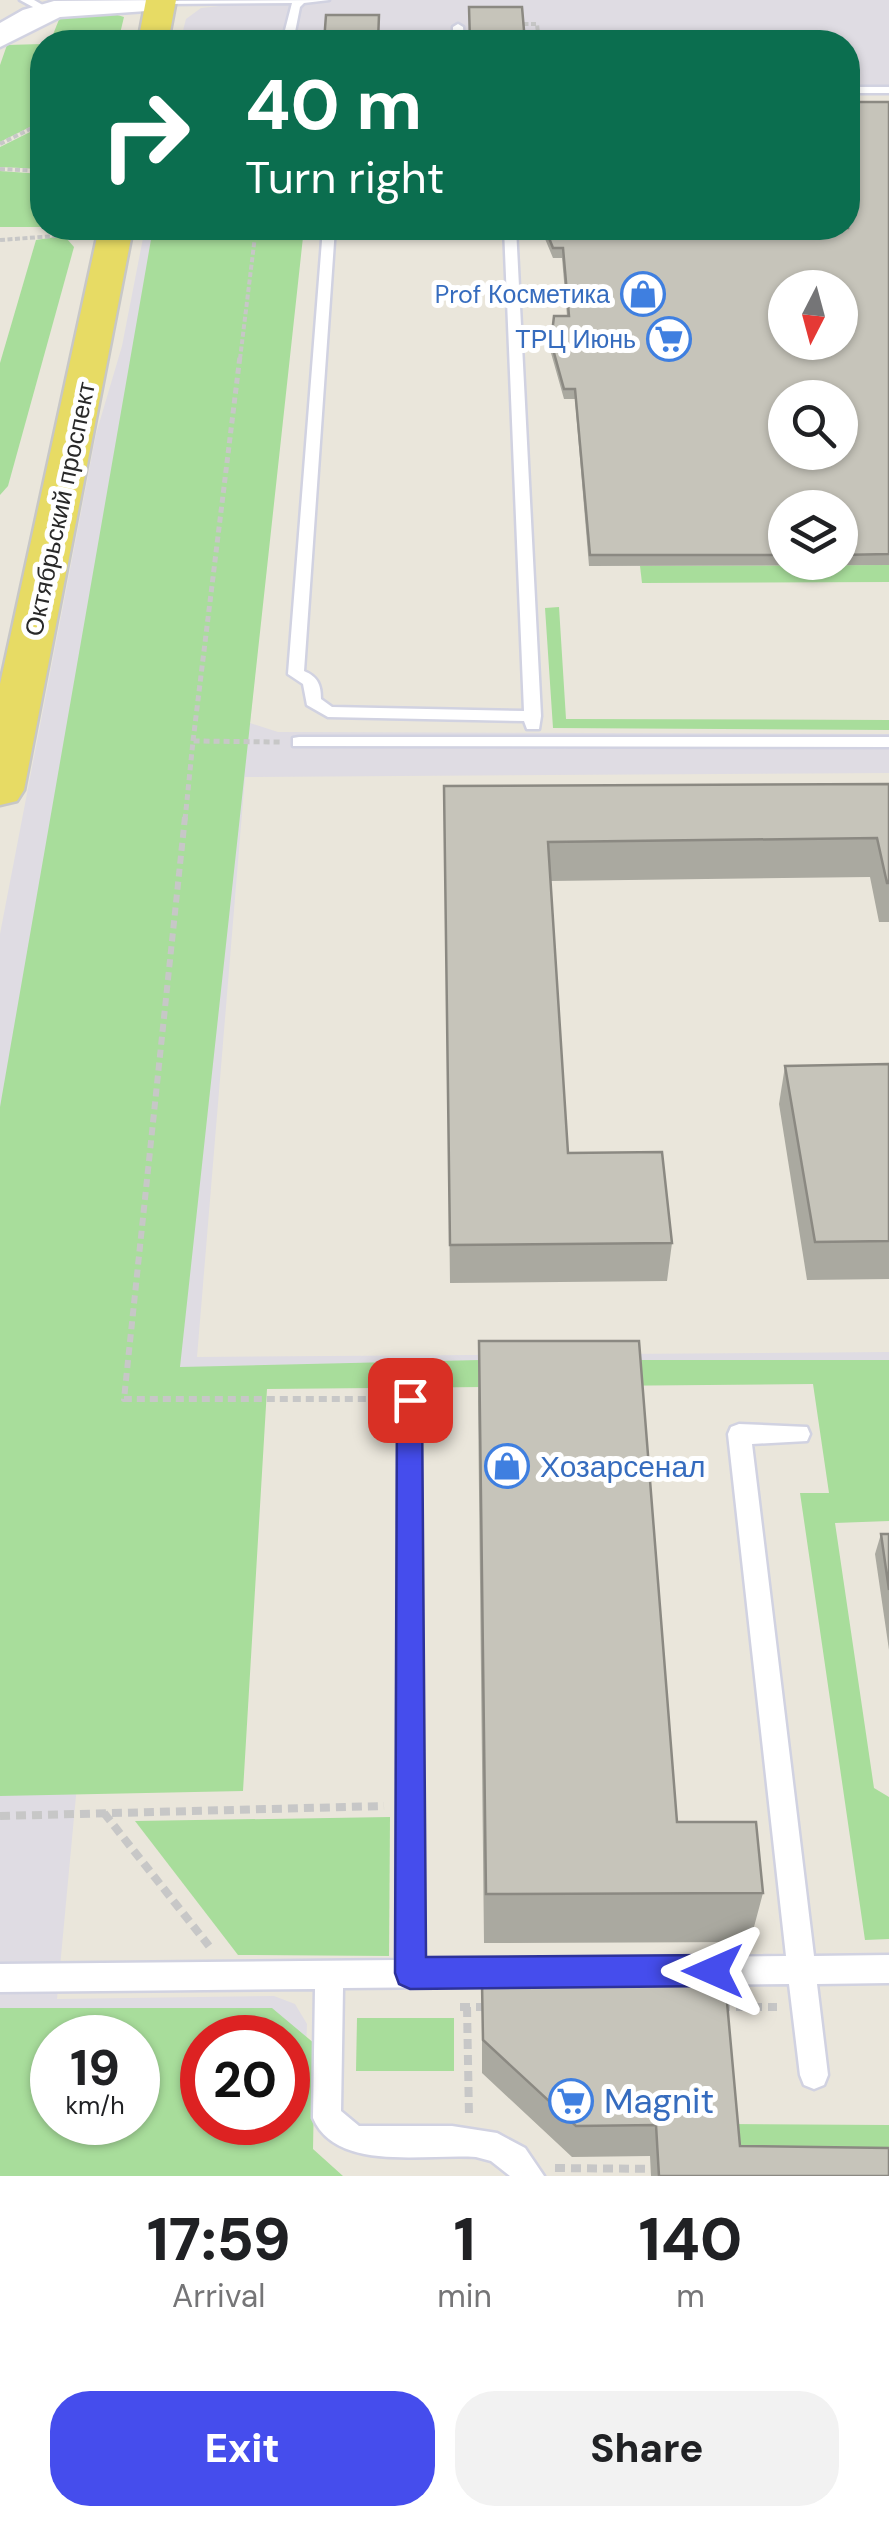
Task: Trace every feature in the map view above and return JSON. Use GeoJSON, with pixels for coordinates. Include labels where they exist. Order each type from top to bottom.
{"type":"FeatureCollection","features":[{"type":"Feature","properties":{"kind":"main road"},"geometry":{"type":"LineString","coordinates":[[155,30],[161,0]]}},
{"type":"Feature","properties":{"kind":"main road","name":"Октябрьский проспект"},"geometry":{"type":"LineString","coordinates":[[0,790],[6,733],[78,425],[100,240]]}},
{"type":"Feature","properties":{"kind":"street"},"geometry":{"type":"LineString","coordinates":[[0,38],[36,5],[161,0]]}},
{"type":"Feature","properties":{"kind":"lane"},"geometry":{"type":"LineString","coordinates":[[161,0],[324,0]]}},
{"type":"Feature","properties":{"kind":"lane"},"geometry":{"type":"LineString","coordinates":[[290,30],[295,6],[301,0]]}},
{"type":"Feature","properties":{"kind":"lane"},"geometry":{"type":"LineString","coordinates":[[860,90],[889,90]]}},
{"type":"Feature","properties":{"kind":"lane"},"geometry":{"type":"LineString","coordinates":[[329,240],[296,674],[309,678],[313,701],[328,712],[533,716]]}},
{"type":"Feature","properties":{"kind":"lane"},"geometry":{"type":"LineString","coordinates":[[511,240],[534,743]]}},
{"type":"Feature","properties":{"kind":"lane"},"geometry":{"type":"LineString","coordinates":[[299,742],[889,742]]}},
{"type":"Feature","properties":{"kind":"lane"},"geometry":{"type":"LineString","coordinates":[[410,1400],[410,1973]]}},
{"type":"Feature","properties":{"kind":"lane"},"geometry":{"type":"LineString","coordinates":[[799,1434],[739,1434],[814,2075]]}},
{"type":"Feature","properties":{"kind":"lane"},"geometry":{"type":"LineString","coordinates":[[0,1978],[889,1969]]}},
{"type":"Feature","properties":{"kind":"lane"},"geometry":{"type":"LineString","coordinates":[[329,1974],[327,2118],[355,2140],[492,2144],[527,2172]]}},
{"type":"Feature","properties":{"kind":"path"},"geometry":{"type":"LineString","coordinates":[[498,24],[537,24],[538,30]]}},
{"type":"Feature","properties":{"kind":"path"},"geometry":{"type":"LineString","coordinates":[[0,144],[30,129]]}},
{"type":"Feature","properties":{"kind":"path"},"geometry":{"type":"LineString","coordinates":[[0,169],[30,170]]}},
{"type":"Feature","properties":{"kind":"path"},"geometry":{"type":"LineString","coordinates":[[0,240],[30,237]]}},
{"type":"Feature","properties":{"kind":"path"},"geometry":{"type":"LineString","coordinates":[[255,240],[193,741],[124,1399],[410,1400]]}},
{"type":"Feature","properties":{"kind":"path"},"geometry":{"type":"LineString","coordinates":[[193,741],[299,742]]}},
{"type":"Feature","properties":{"kind":"path"},"geometry":{"type":"LineString","coordinates":[[0,1816],[410,1805]]}},
{"type":"Feature","properties":{"kind":"path"},"geometry":{"type":"LineString","coordinates":[[104,1813],[231,1975]]}},
{"type":"Feature","properties":{"kind":"path"},"geometry":{"type":"LineString","coordinates":[[468,2007],[469,2144]]}},
{"type":"Feature","properties":{"kind":"path"},"geometry":{"type":"LineString","coordinates":[[448,2008],[507,2007]]}},
{"type":"Feature","properties":{"kind":"path"},"geometry":{"type":"LineString","coordinates":[[706,2007],[805,2007]]}},
{"type":"Feature","properties":{"kind":"path"},"geometry":{"type":"LineString","coordinates":[[527,2172],[678,2169]]}},
{"type":"Feature","properties":{"kind":"shaded area"},"geometry":{"type":"Polygon","coordinates":[[[230,0],[889,0],[889,94],[860,94],[860,30],[183,30],[186,19],[201,8],[229,5],[230,0]]]}},
{"type":"Feature","properties":{"kind":"shaded area"},"geometry":{"type":"Polygon","coordinates":[[[143,240],[300,240],[250,723],[278,732],[889,734],[889,773],[245,777],[197,1357],[889,1352],[889,1370],[115,1379],[57,1999],[274,1996],[295,2004],[302,2015],[180,2015],[180,2145],[293,2145],[0,2176],[0,934],[96,434],[122,346],[143,240]]]}},
{"type":"Feature","properties":{"kind":"green space"},"geometry":{"type":"Polygon","coordinates":[[[111,13],[124,17],[121,30],[55,30],[60,17],[111,13]]]}},
{"type":"Feature","properties":{"kind":"green space"},"geometry":{"type":"Polygon","coordinates":[[[30,44],[30,127],[0,142],[0,65],[7,45],[30,44]]]}},
{"type":"Feature","properties":{"kind":"green space"},"geometry":{"type":"Polygon","coordinates":[[[30,132],[30,168],[0,167],[0,147],[30,132]]]}},
{"type":"Feature","properties":{"kind":"green space"},"geometry":{"type":"Polygon","coordinates":[[[0,171],[30,173],[30,227],[0,227],[0,171]]]}},
{"type":"Feature","properties":{"kind":"green space"},"geometry":{"type":"Polygon","coordinates":[[[36,240],[68,240],[74,247],[8,486],[0,495],[0,363],[36,240]]]}},
{"type":"Feature","properties":{"kind":"green space"},"geometry":{"type":"Polygon","coordinates":[[[151,240],[303,240],[180,1367],[480,1360],[889,1360],[889,1521],[835,1523],[874,1788],[889,1797],[889,1939],[865,1940],[800,1493],[829,1493],[813,1384],[267,1389],[243,1791],[0,1796],[0,1107],[151,240]]]}},
{"type":"Feature","properties":{"kind":"green space"},"geometry":{"type":"Polygon","coordinates":[[[768,565],[768,580],[858,580],[858,565],[889,565],[889,582],[642,583],[640,566],[768,565]]]}},
{"type":"Feature","properties":{"kind":"green space"},"geometry":{"type":"Polygon","coordinates":[[[559,607],[566,719],[889,720],[889,730],[553,728],[545,608],[559,607]]]}},
{"type":"Feature","properties":{"kind":"green space"},"geometry":{"type":"Polygon","coordinates":[[[390,1817],[389,1956],[238,1955],[135,1821],[390,1817]]]}},
{"type":"Feature","properties":{"kind":"green space"},"geometry":{"type":"Polygon","coordinates":[[[0,2008],[272,2008],[280,2015],[180,2015],[180,2145],[310,2145],[310,2040],[315,2044],[313,2149],[343,2176],[0,2176],[0,2008]]]}},
{"type":"Feature","properties":{"kind":"green space"},"geometry":{"type":"Polygon","coordinates":[[[357,2018],[454,2018],[454,2071],[356,2071],[357,2018]]]}},
{"type":"Feature","properties":{"kind":"green space"},"geometry":{"type":"Polygon","coordinates":[[[726,2124],[889,2125],[889,2156],[728,2155],[726,2124]]]}},
{"type":"Feature","properties":{"kind":"building"},"geometry":{"type":"Polygon","coordinates":[[[469,7],[522,7],[524,30],[470,30],[469,7]]]}},
{"type":"Feature","properties":{"kind":"building"},"geometry":{"type":"Polygon","coordinates":[[[326,15],[379,15],[378,30],[325,30],[326,15]]]}},
{"type":"Feature","properties":{"kind":"building","name":"ТРЦ Июнь"},"geometry":{"type":"Polygon","coordinates":[[[860,102],[889,102],[889,554],[858,555],[858,490],[768,490],[768,555],[590,555],[575,389],[564,389],[551,342],[554,316],[569,316],[563,248],[553,248],[550,240],[860,240],[860,102]]]}},
{"type":"Feature","properties":{"kind":"building"},"geometry":{"type":"Polygon","coordinates":[[[889,784],[889,883],[877,838],[548,842],[568,1153],[662,1152],[672,1243],[450,1245],[444,786],[889,784]]]}},
{"type":"Feature","properties":{"kind":"building"},"geometry":{"type":"Polygon","coordinates":[[[889,1064],[889,1241],[815,1242],[785,1066],[889,1064]]]}},
{"type":"Feature","properties":{"kind":"building"},"geometry":{"type":"Polygon","coordinates":[[[479,1341],[639,1341],[677,1822],[756,1822],[763,1893],[486,1894],[479,1341]]]}},
{"type":"Feature","properties":{"kind":"building"},"geometry":{"type":"Polygon","coordinates":[[[881,1534],[889,1534],[889,1590],[881,1534]]]}},
{"type":"Feature","properties":{"kind":"building"},"geometry":{"type":"Polygon","coordinates":[[[725,1980],[740,2146],[889,2148],[889,2176],[659,2176],[656,2125],[576,2126],[483,2040],[482,1982],[725,1980]]]}},
{"type":"Feature","properties":{"kind":"place","name":"Prof Косметика"},"geometry":{"type":"Point","coordinates":[643,294]}},
{"type":"Feature","properties":{"kind":"place","name":"ТРЦ Июнь"},"geometry":{"type":"Point","coordinates":[669,339]}},
{"type":"Feature","properties":{"kind":"place","name":"Хозарсенал"},"geometry":{"type":"Point","coordinates":[507,1466]}},
{"type":"Feature","properties":{"kind":"place","name":"Magnit"},"geometry":{"type":"Point","coordinates":[571,2101]}},
{"type":"Feature","properties":{"kind":"route"},"geometry":{"type":"LineString","coordinates":[[410,1400],[410,1973],[713,1971]]}}]}
